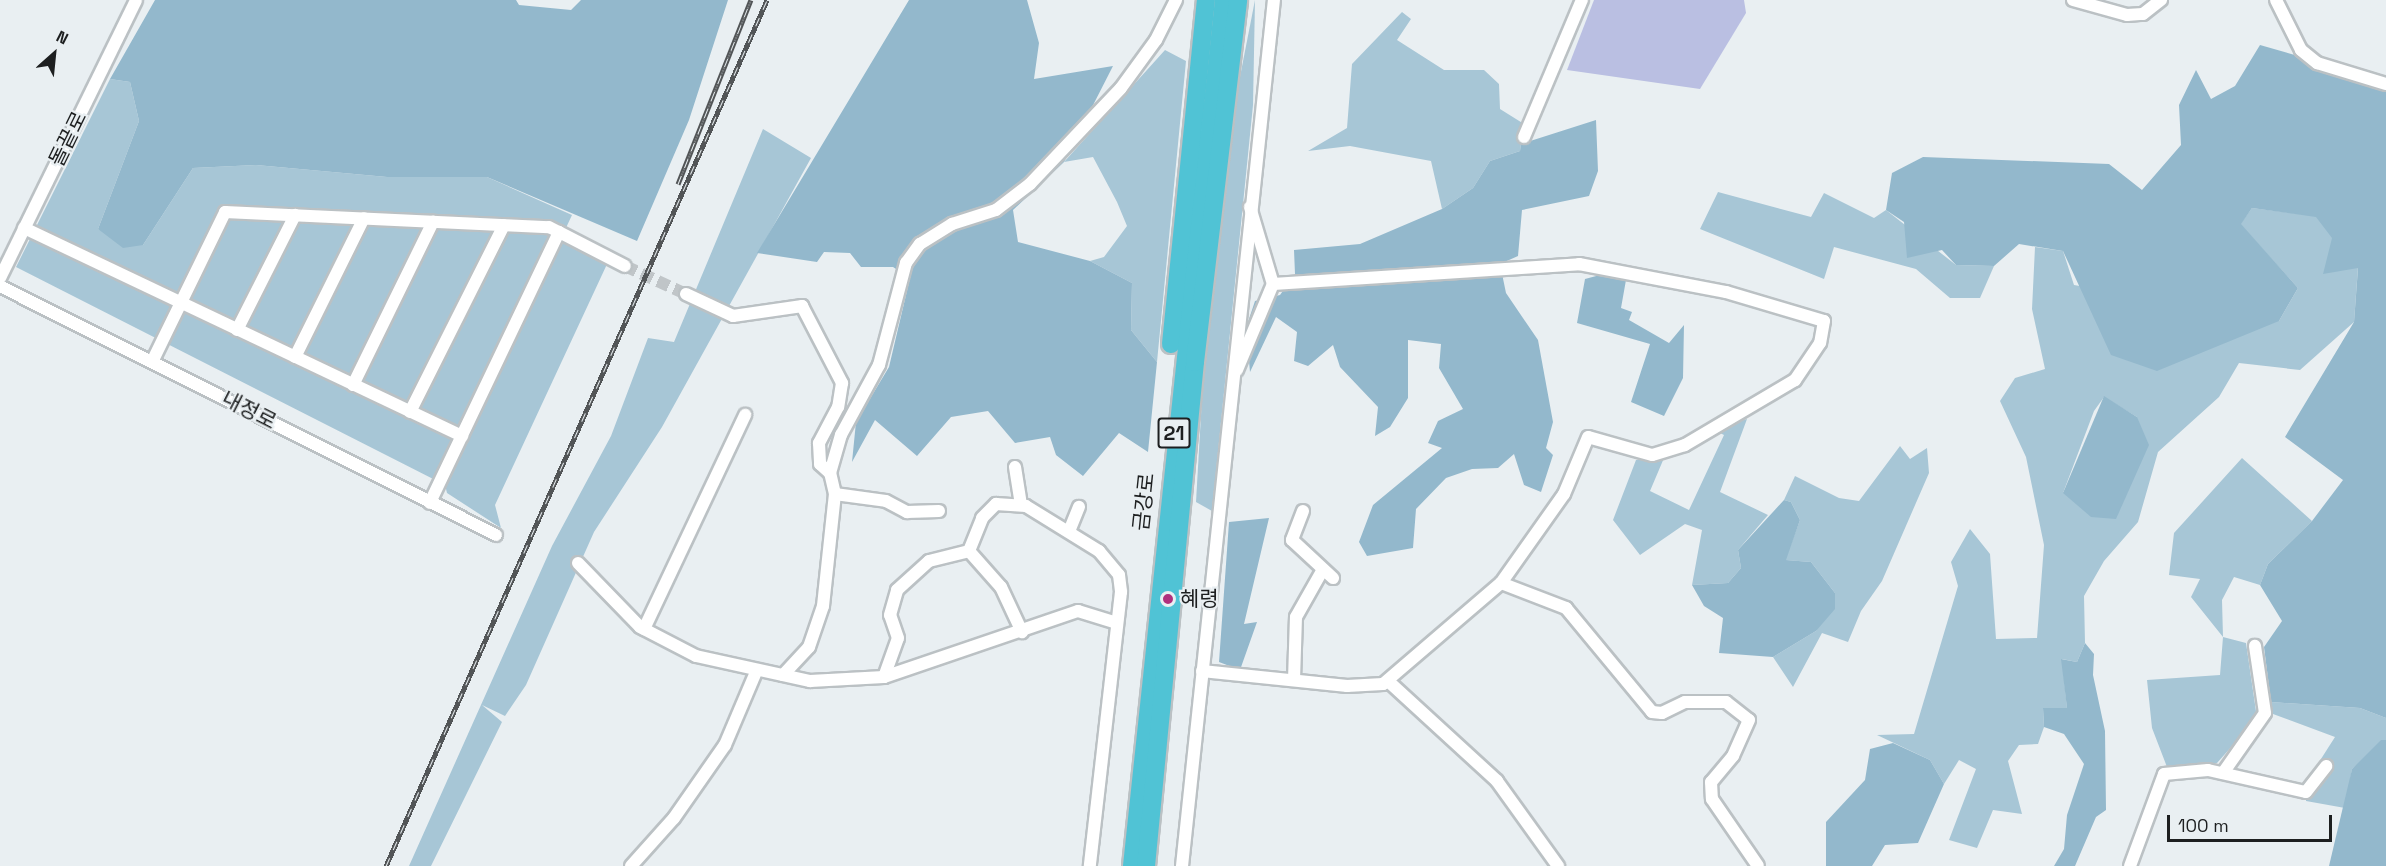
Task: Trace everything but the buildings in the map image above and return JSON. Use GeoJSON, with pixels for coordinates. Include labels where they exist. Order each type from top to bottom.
{"type":"FeatureCollection","features":[{"type":"Feature","properties":{"kind":"highway"},"geometry":{"type":"LineString","coordinates":[[1156,592],[1153,536],[1206,0]]}},
{"type":"Feature","properties":{"kind":"highway","name":"금강로"},"geometry":{"type":"LineString","coordinates":[[1132,866],[1156,592],[1224,0]]}},
{"type":"Feature","properties":{"kind":"highway","name":"금강로"},"geometry":{"type":"LineString","coordinates":[[1146,866],[1238,0]]}},
{"type":"Feature","properties":{"kind":"highway"},"geometry":{"type":"LineString","coordinates":[[1224,118],[1247,0]]}},
{"type":"Feature","properties":{"kind":"street","name":"돌끝로"},"geometry":{"type":"LineString","coordinates":[[0,278],[136,0]]}},
{"type":"Feature","properties":{"kind":"street"},"geometry":{"type":"LineString","coordinates":[[783,675],[809,647],[823,606],[834,494],[830,473],[841,435],[879,365],[898,286],[920,244],[952,224],[996,210],[1030,184],[1121,88],[1176,0]]}},
{"type":"Feature","properties":{"kind":"street"},"geometry":{"type":"LineString","coordinates":[[1182,866],[1231,382],[1274,0]]}},
{"type":"Feature","properties":{"kind":"street"},"geometry":{"type":"LineString","coordinates":[[1524,137],[1582,0]]}},
{"type":"Feature","properties":{"kind":"street"},"geometry":{"type":"LineString","coordinates":[[2073,0],[2127,15],[2143,14],[2161,0]]}},
{"type":"Feature","properties":{"kind":"street"},"geometry":{"type":"LineString","coordinates":[[2276,0],[2301,50],[2317,63],[2386,84]]}},
{"type":"Feature","properties":{"kind":"street"},"geometry":{"type":"LineString","coordinates":[[1231,382],[1273,284],[1250,207]]}},
{"type":"Feature","properties":{"kind":"street"},"geometry":{"type":"LineString","coordinates":[[152,362],[225,212],[504,225],[559,232],[625,266]]}},
{"type":"Feature","properties":{"kind":"street"},"geometry":{"type":"LineString","coordinates":[[237,330],[294,215]]}},
{"type":"Feature","properties":{"kind":"street"},"geometry":{"type":"LineString","coordinates":[[295,357],[363,218]]}},
{"type":"Feature","properties":{"kind":"street"},"geometry":{"type":"LineString","coordinates":[[353,385],[433,222]]}},
{"type":"Feature","properties":{"kind":"street"},"geometry":{"type":"LineString","coordinates":[[410,412],[504,225]]}},
{"type":"Feature","properties":{"kind":"street"},"geometry":{"type":"LineString","coordinates":[[24,228],[462,436]]}},
{"type":"Feature","properties":{"kind":"street"},"geometry":{"type":"LineString","coordinates":[[430,503],[559,232]]}},
{"type":"Feature","properties":{"kind":"street"},"geometry":{"type":"LineString","coordinates":[[1202,671],[1364,687],[1388,681],[1501,583],[1564,494],[1588,437],[1652,455],[1685,445],[1711,425],[1760,406],[1795,380],[1820,344],[1824,321],[1726,292],[1579,264],[1273,284]]}},
{"type":"Feature","properties":{"kind":"street","name":"내정로"},"geometry":{"type":"LineString","coordinates":[[0,286],[496,535]]}},
{"type":"Feature","properties":{"kind":"street"},"geometry":{"type":"LineString","coordinates":[[686,294],[733,316],[802,306],[842,383],[838,407],[819,443],[820,464],[830,473]]}},
{"type":"Feature","properties":{"kind":"street"},"geometry":{"type":"LineString","coordinates":[[644,629],[745,415]]}},
{"type":"Feature","properties":{"kind":"street"},"geometry":{"type":"LineString","coordinates":[[1015,467],[1021,505]]}},
{"type":"Feature","properties":{"kind":"street"},"geometry":{"type":"LineString","coordinates":[[834,494],[886,501],[907,512],[939,511]]}},
{"type":"Feature","properties":{"kind":"street"},"geometry":{"type":"LineString","coordinates":[[969,551],[989,508],[1021,505],[1070,529],[1119,575],[1089,866]]}},
{"type":"Feature","properties":{"kind":"street"},"geometry":{"type":"LineString","coordinates":[[1070,529],[1078,507]]}},
{"type":"Feature","properties":{"kind":"street"},"geometry":{"type":"LineString","coordinates":[[1303,511],[1292,540],[1322,571],[1334,578]]}},
{"type":"Feature","properties":{"kind":"street"},"geometry":{"type":"LineString","coordinates":[[969,551],[1001,588],[1022,632]]}},
{"type":"Feature","properties":{"kind":"street"},"geometry":{"type":"LineString","coordinates":[[885,677],[898,638],[890,615],[897,590],[929,561],[969,551]]}},
{"type":"Feature","properties":{"kind":"street"},"geometry":{"type":"LineString","coordinates":[[578,563],[644,629],[696,656],[756,672],[810,681],[885,677],[1078,611],[1115,622]]}},
{"type":"Feature","properties":{"kind":"street"},"geometry":{"type":"LineString","coordinates":[[1294,680],[1296,617],[1322,571]]}},
{"type":"Feature","properties":{"kind":"street"},"geometry":{"type":"LineString","coordinates":[[1501,583],[1566,608],[1652,712],[1662,713],[1685,702],[1726,702],[1749,720],[1733,756],[1711,782],[1712,799],[1758,866]]}},
{"type":"Feature","properties":{"kind":"street"},"geometry":{"type":"LineString","coordinates":[[2223,773],[2265,713],[2255,646]]}},
{"type":"Feature","properties":{"kind":"street"},"geometry":{"type":"LineString","coordinates":[[631,866],[674,818],[725,746],[756,672]]}},
{"type":"Feature","properties":{"kind":"street"},"geometry":{"type":"LineString","coordinates":[[1388,681],[1497,781],[1558,866]]}},
{"type":"Feature","properties":{"kind":"street"},"geometry":{"type":"LineString","coordinates":[[2130,866],[2164,774],[2223,773],[2306,792],[2326,766]]}},
{"type":"Feature","properties":{"kind":"shaded area"},"geometry":{"type":"Polygon","coordinates":[[[155,0],[516,0],[519,5],[571,10],[581,0],[728,0],[689,120],[637,241],[487,177],[387,177],[256,165],[193,168],[143,245],[123,248],[98,229],[139,121],[130,82],[110,79],[155,0]]]}},
{"type":"Feature","properties":{"kind":"shaded area"},"geometry":{"type":"Polygon","coordinates":[[[909,0],[1027,0],[1039,43],[1034,79],[1113,66],[1064,162],[1013,210],[1018,242],[1090,261],[1132,283],[1131,330],[1157,362],[1148,452],[1119,433],[1083,476],[1056,455],[1050,437],[1015,443],[988,411],[951,417],[917,456],[875,420],[852,462],[856,422],[889,367],[910,278],[893,267],[861,267],[850,253],[824,252],[817,262],[757,253],[909,0]]]}},
{"type":"Feature","properties":{"kind":"shaded area"},"geometry":{"type":"Polygon","coordinates":[[[1255,0],[1253,105],[1212,511],[1196,502],[1203,380],[1228,138],[1255,0]]]}},
{"type":"Feature","properties":{"kind":"shaded area"},"geometry":{"type":"Polygon","coordinates":[[[1594,0],[1744,0],[1746,13],[1700,89],[1567,70],[1594,0]]]}},
{"type":"Feature","properties":{"kind":"shaded area"},"geometry":{"type":"Polygon","coordinates":[[[1402,12],[1411,19],[1397,40],[1444,70],[1484,70],[1499,84],[1500,109],[1524,124],[1520,151],[1490,161],[1473,188],[1442,209],[1431,161],[1350,146],[1308,151],[1347,128],[1352,64],[1402,12]]]}},
{"type":"Feature","properties":{"kind":"shaded area"},"geometry":{"type":"Polygon","coordinates":[[[2260,45],[2305,58],[2314,70],[2386,87],[2386,718],[2360,708],[2271,702],[2264,647],[2282,621],[2260,585],[2268,564],[2312,521],[2343,480],[2285,437],[2354,322],[2358,268],[2323,274],[2332,238],[2316,217],[2252,208],[2241,224],[2298,288],[2279,321],[2157,371],[2111,355],[2063,251],[2019,244],[1994,266],[1956,265],[1942,250],[1907,258],[1904,222],[1886,210],[1892,173],[1923,157],[2109,164],[2142,190],[2181,145],[2179,105],[2196,70],[2211,99],[2235,86],[2260,45]]]}},
{"type":"Feature","properties":{"kind":"shaded area"},"geometry":{"type":"Polygon","coordinates":[[[1165,50],[1186,61],[1157,362],[1131,330],[1132,283],[1090,261],[1104,257],[1127,226],[1117,202],[1093,157],[1064,162],[1165,50]]]}},
{"type":"Feature","properties":{"kind":"shaded area"},"geometry":{"type":"Polygon","coordinates":[[[110,79],[130,82],[139,121],[98,229],[143,245],[193,168],[256,165],[387,177],[487,177],[572,215],[558,245],[565,241],[608,262],[495,505],[501,528],[447,493],[445,485],[16,267],[110,79]]]}},
{"type":"Feature","properties":{"kind":"shaded area"},"geometry":{"type":"Polygon","coordinates":[[[1596,120],[1598,171],[1589,196],[1522,210],[1518,256],[1500,264],[1506,293],[1538,340],[1553,422],[1546,448],[1553,455],[1541,492],[1524,485],[1514,454],[1498,468],[1472,469],[1446,478],[1416,509],[1413,548],[1367,556],[1359,542],[1373,505],[1442,448],[1428,443],[1438,421],[1463,409],[1439,368],[1441,344],[1408,340],[1408,398],[1390,427],[1375,436],[1378,407],[1340,367],[1333,345],[1308,366],[1294,361],[1297,332],[1276,317],[1250,372],[1246,328],[1255,301],[1280,295],[1295,274],[1294,250],[1360,244],[1442,209],[1473,188],[1490,161],[1520,151],[1521,144],[1596,120]]]}},
{"type":"Feature","properties":{"kind":"shaded area"},"geometry":{"type":"Polygon","coordinates":[[[763,129],[811,158],[662,427],[594,532],[526,685],[505,716],[482,705],[502,722],[431,866],[409,866],[552,546],[611,436],[648,338],[674,342],[763,129]]]}},
{"type":"Feature","properties":{"kind":"shaded area"},"geometry":{"type":"Polygon","coordinates":[[[1718,192],[1811,217],[1824,193],[1874,218],[1886,210],[1956,265],[1994,266],[1980,298],[1950,298],[1916,269],[1834,247],[1824,279],[1700,229],[1718,192]]]}},
{"type":"Feature","properties":{"kind":"shaded area"},"geometry":{"type":"Polygon","coordinates":[[[2252,208],[2316,216],[2358,267],[2354,322],[2300,370],[2239,363],[2219,397],[2158,452],[2138,522],[2104,561],[2084,596],[2085,643],[2077,662],[2062,659],[2067,708],[2043,708],[2044,727],[2038,744],[2019,745],[2008,761],[2022,814],[1993,810],[1977,848],[1949,840],[1976,769],[1959,760],[1944,784],[1930,760],[1877,735],[1914,734],[1958,586],[1951,562],[1970,529],[1990,554],[1996,639],[2037,638],[2044,545],[2026,457],[2000,401],[2015,378],[2045,369],[2032,309],[2035,247],[2063,251],[2074,285],[2279,321],[2298,288],[2240,224],[2252,208]],[[2104,397],[2094,411],[2063,493],[2137,417],[2104,397]]]}},
{"type":"Feature","properties":{"kind":"shaded area"},"geometry":{"type":"Polygon","coordinates":[[[1600,275],[1626,280],[1621,308],[1632,312],[1629,320],[1669,343],[1684,325],[1683,378],[1664,416],[1631,402],[1650,344],[1577,323],[1585,279],[1600,275]]]}},
{"type":"Feature","properties":{"kind":"shaded area"},"geometry":{"type":"Polygon","coordinates":[[[2104,396],[2137,417],[2149,445],[2116,519],[2091,517],[2063,493],[2104,396]]]}},
{"type":"Feature","properties":{"kind":"shaded area"},"geometry":{"type":"Polygon","coordinates":[[[1747,419],[1720,492],[1768,515],[1738,550],[1741,568],[1728,583],[1692,585],[1702,530],[1685,524],[1640,555],[1613,520],[1636,460],[1664,458],[1650,491],[1689,510],[1724,435],[1712,429],[1747,419]]]}},
{"type":"Feature","properties":{"kind":"shaded area"},"geometry":{"type":"Polygon","coordinates":[[[1900,446],[1910,459],[1927,448],[1929,473],[1882,581],[1861,611],[1848,642],[1822,633],[1793,687],[1773,657],[1816,631],[1835,593],[1811,562],[1785,560],[1800,520],[1791,502],[1784,500],[1795,476],[1839,498],[1859,501],[1900,446]]]}},
{"type":"Feature","properties":{"kind":"shaded area"},"geometry":{"type":"Polygon","coordinates":[[[2242,458],[2312,521],[2268,564],[2260,585],[2234,577],[2222,600],[2223,637],[2191,597],[2200,579],[2169,575],[2174,533],[2242,458]]]}},
{"type":"Feature","properties":{"kind":"shaded area"},"geometry":{"type":"Polygon","coordinates":[[[1784,500],[1791,502],[1800,520],[1786,560],[1811,562],[1835,593],[1835,609],[1816,631],[1773,657],[1719,653],[1723,618],[1704,606],[1692,585],[1728,583],[1741,568],[1738,550],[1784,500]]]}},
{"type":"Feature","properties":{"kind":"shaded area"},"geometry":{"type":"Polygon","coordinates":[[[1269,518],[1244,624],[1257,622],[1240,670],[1219,662],[1229,522],[1269,518]]]}},
{"type":"Feature","properties":{"kind":"shaded area"},"geometry":{"type":"Polygon","coordinates":[[[2223,637],[2246,643],[2257,718],[2217,763],[2167,767],[2152,728],[2147,680],[2220,675],[2223,637]]]}},
{"type":"Feature","properties":{"kind":"shaded area"},"geometry":{"type":"Polygon","coordinates":[[[2085,643],[2094,654],[2093,675],[2105,731],[2106,810],[2096,817],[2075,866],[2054,866],[2064,849],[2067,815],[2084,764],[2064,734],[2044,727],[2043,708],[2067,708],[2061,659],[2077,662],[2085,643]]]}},
{"type":"Feature","properties":{"kind":"shaded area"},"geometry":{"type":"Polygon","coordinates":[[[2271,702],[2360,708],[2386,718],[2386,740],[2352,769],[2345,808],[2306,801],[2305,784],[2335,737],[2273,714],[2271,702]]]}},
{"type":"Feature","properties":{"kind":"shaded area"},"geometry":{"type":"Polygon","coordinates":[[[2381,740],[2386,740],[2386,866],[2329,866],[2352,769],[2381,740]]]}},
{"type":"Feature","properties":{"kind":"shaded area"},"geometry":{"type":"Polygon","coordinates":[[[1893,743],[1930,760],[1944,784],[1918,843],[1885,845],[1872,866],[1826,866],[1826,822],[1865,780],[1870,749],[1893,743]]]}},
{"type":"Feature","properties":{"kind":"tunnel"},"geometry":{"type":"LineString","coordinates":[[625,266],[686,294]]}},
{"type":"Feature","properties":{"kind":"railway"},"geometry":{"type":"LineString","coordinates":[[678,184],[751,0]]}},
{"type":"Feature","properties":{"kind":"railway"},"geometry":{"type":"LineString","coordinates":[[386,866],[767,0]]}},
{"type":"Feature","properties":{"kind":"place","name":"혜령"},"geometry":{"type":"Point","coordinates":[1168,599]}}]}
